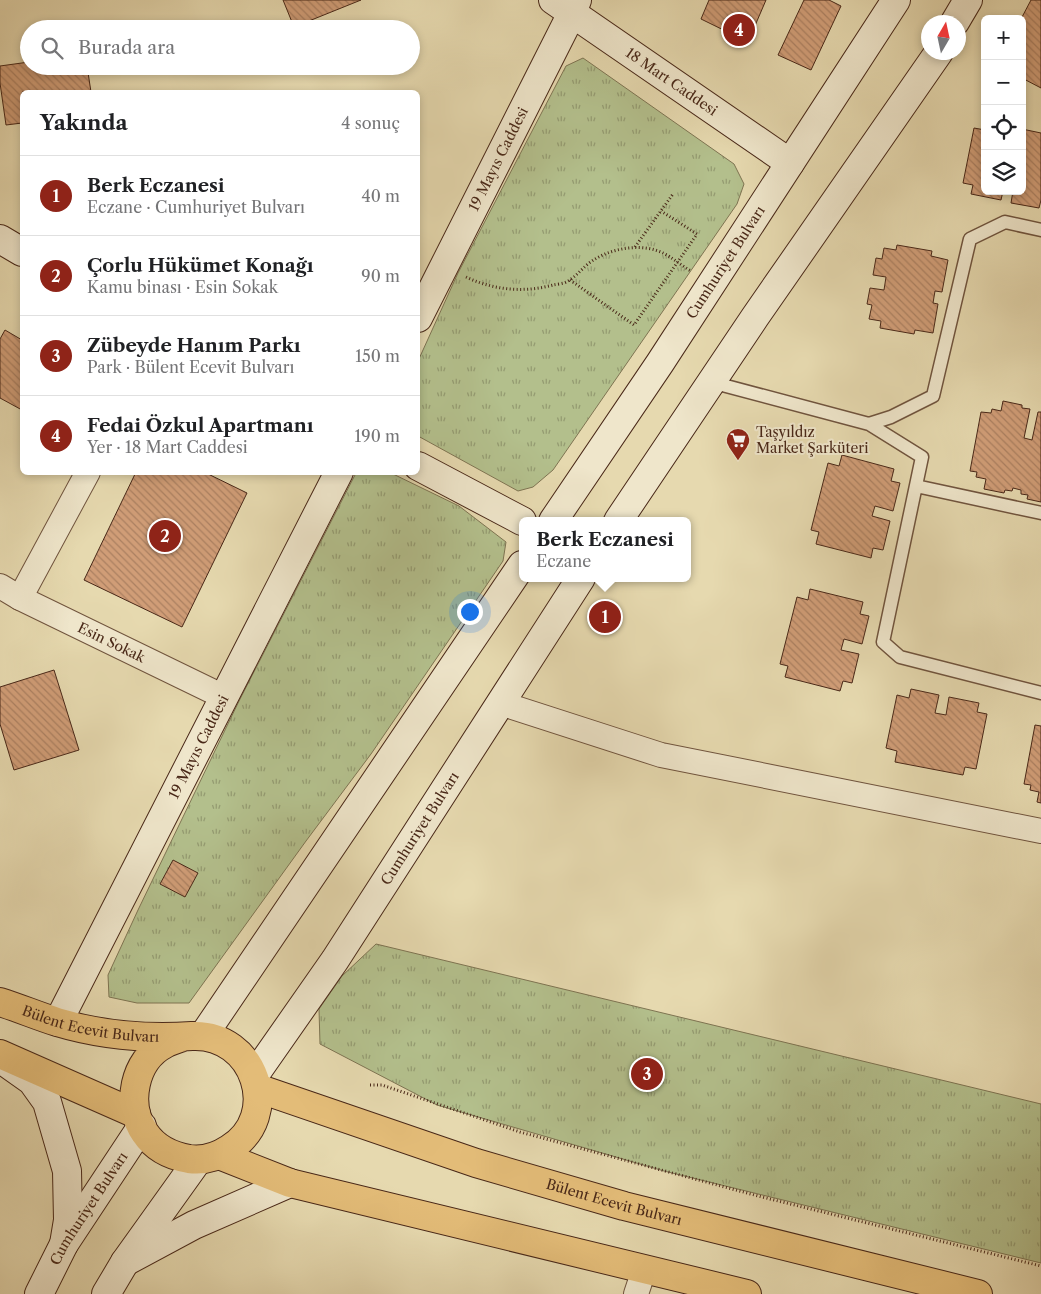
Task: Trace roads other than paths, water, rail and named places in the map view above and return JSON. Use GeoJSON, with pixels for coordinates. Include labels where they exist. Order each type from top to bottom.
{"type":"FeatureCollection","features":[{"type":"Feature","properties":{"kind":"main road","name":"Cumhuriyet Bulvarı"},"geometry":{"type":"LineString","coordinates":[[555,517],[660,363],[896,0]]}},
{"type":"Feature","properties":{"kind":"main road"},"geometry":{"type":"LineString","coordinates":[[959,15],[968,0]]}},
{"type":"Feature","properties":{"kind":"main road","name":"18 Mart Caddesi"},"geometry":{"type":"LineString","coordinates":[[567,4],[790,163]]}},
{"type":"Feature","properties":{"kind":"main road","name":"19 Mayıs Caddesi"},"geometry":{"type":"LineString","coordinates":[[420,314],[567,4]]}},
{"type":"Feature","properties":{"kind":"main road"},"geometry":{"type":"LineString","coordinates":[[621,517],[711,382],[933,60]]}},
{"type":"Feature","properties":{"kind":"main road"},"geometry":{"type":"LineString","coordinates":[[0,239],[20,251]]}},
{"type":"Feature","properties":{"kind":"main road"},"geometry":{"type":"LineString","coordinates":[[420,467],[519,519]]}},
{"type":"Feature","properties":{"kind":"main road","name":"19 Mayıs Caddesi"},"geometry":{"type":"LineString","coordinates":[[58,1022],[337,475]]}},
{"type":"Feature","properties":{"kind":"main road"},"geometry":{"type":"LineString","coordinates":[[193,1036],[519,569]]}},
{"type":"Feature","properties":{"kind":"main road","name":"Cumhuriyet Bulvarı"},"geometry":{"type":"LineString","coordinates":[[256,1082],[578,582]]}},
{"type":"Feature","properties":{"kind":"main road","name":"Bülent Ecevit Bulvarı"},"geometry":{"type":"LineString","coordinates":[[0,1002],[58,1022],[96,1030],[140,1037],[193,1036]]}},
{"type":"Feature","properties":{"kind":"main road"},"geometry":{"type":"LineString","coordinates":[[106,1294],[124,1262],[208,1158],[236,1144],[250,1128],[257,1108],[256,1082],[246,1061],[234,1048],[219,1040],[193,1036],[164,1044],[148,1058],[138,1074],[134,1094],[139,1120],[145,1133],[159,1148],[178,1157],[208,1158],[640,1282],[747,1294]]}},
{"type":"Feature","properties":{"kind":"main road"},"geometry":{"type":"LineString","coordinates":[[0,1054],[139,1120]]}},
{"type":"Feature","properties":{"kind":"main road"},"geometry":{"type":"LineString","coordinates":[[0,1058],[32,1081],[47,1102],[67,1171],[68,1220],[64,1244]]}},
{"type":"Feature","properties":{"kind":"main road","name":"Bülent Ecevit Bulvarı"},"geometry":{"type":"LineString","coordinates":[[256,1082],[476,1163],[624,1206],[978,1294]]}},
{"type":"Feature","properties":{"kind":"main road","name":"Cumhuriyet Bulvarı"},"geometry":{"type":"LineString","coordinates":[[39,1294],[64,1244],[139,1120]]}},
{"type":"Feature","properties":{"kind":"main road"},"geometry":{"type":"LineString","coordinates":[[124,1262],[194,1225],[290,1183]]}},
{"type":"Feature","properties":{"kind":"street"},"geometry":{"type":"LineString","coordinates":[[20,598],[86,475]]}},
{"type":"Feature","properties":{"kind":"street","name":"Esin Sokak"},"geometry":{"type":"LineString","coordinates":[[0,586],[20,598],[224,697]]}},
{"type":"Feature","properties":{"kind":"street"},"geometry":{"type":"LineString","coordinates":[[500,703],[662,754],[1041,831]]}},
{"type":"Feature","properties":{"kind":"lane"},"geometry":{"type":"LineString","coordinates":[[868,424],[891,417],[933,396],[970,239],[1005,222],[1041,230]]}},
{"type":"Feature","properties":{"kind":"lane"},"geometry":{"type":"LineString","coordinates":[[711,382],[868,424],[922,457],[883,642],[900,657],[1041,693]]}},
{"type":"Feature","properties":{"kind":"lane"},"geometry":{"type":"LineString","coordinates":[[916,486],[1041,513]]}},
{"type":"Feature","properties":{"kind":"place","name":"Fedai Özkul Apartmanı"},"geometry":{"type":"Point","coordinates":[739,30]}},
{"type":"Feature","properties":{"kind":"place","name":"Taşyıldız Market Şarküteri"},"geometry":{"type":"Point","coordinates":[738,461]}},
{"type":"Feature","properties":{"kind":"place","name":"Çorlu Hükümet Konağı"},"geometry":{"type":"Point","coordinates":[165,536]}},
{"type":"Feature","properties":{"kind":"place","name":"Berk Eczanesi"},"geometry":{"type":"Point","coordinates":[605,617]}},
{"type":"Feature","properties":{"kind":"place","name":"Zübeyde Hanım Parkı"},"geometry":{"type":"Point","coordinates":[647,1074]}}]}
